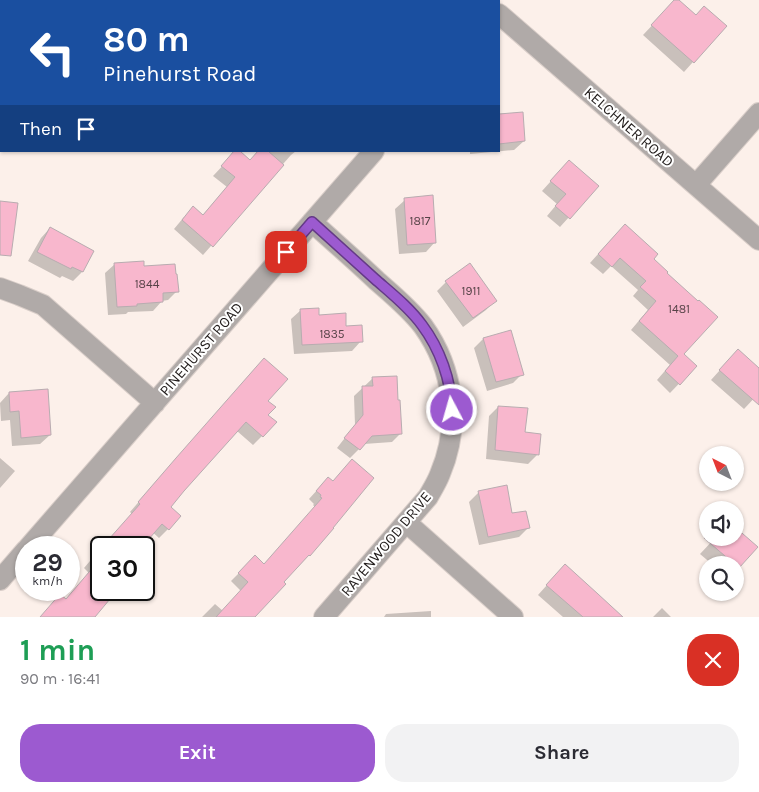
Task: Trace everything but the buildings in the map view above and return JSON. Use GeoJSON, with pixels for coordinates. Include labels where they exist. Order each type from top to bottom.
{"type":"FeatureCollection","features":[{"type":"Feature","properties":{"kind":"street","name":"KELCHNER ROAD"},"geometry":{"type":"LineString","coordinates":[[500,15],[759,240]]}},
{"type":"Feature","properties":{"kind":"street"},"geometry":{"type":"LineString","coordinates":[[696,185],[759,114]]}},
{"type":"Feature","properties":{"kind":"street","name":"PINEHURST ROAD"},"geometry":{"type":"LineString","coordinates":[[38,536],[373,152]]}},
{"type":"Feature","properties":{"kind":"street","name":"RAVENWOOD DRIVE"},"geometry":{"type":"LineString","coordinates":[[312,222],[405,306],[422,325],[436,348],[446,372],[452,397],[452,424],[448,450],[440,474],[428,497],[324,617]]}},
{"type":"Feature","properties":{"kind":"street"},"geometry":{"type":"LineString","coordinates":[[0,288],[43,305],[155,403]]}},
{"type":"Feature","properties":{"kind":"street"},"geometry":{"type":"LineString","coordinates":[[407,523],[513,617]]}},
{"type":"Feature","properties":{"kind":"street","name":"PINEHURST ROAD"},"geometry":{"type":"LineString","coordinates":[[0,580],[15,563]]}},
{"type":"Feature","properties":{"kind":"route"},"geometry":{"type":"LineString","coordinates":[[286,252],[312,222],[405,306],[422,325],[436,348],[446,372],[452,397],[452,410]]}}]}
